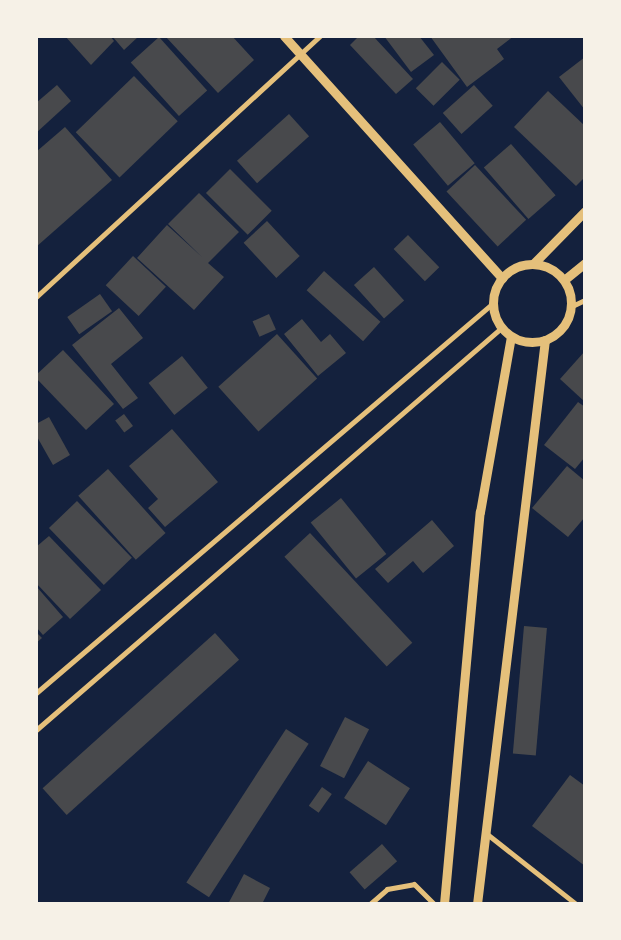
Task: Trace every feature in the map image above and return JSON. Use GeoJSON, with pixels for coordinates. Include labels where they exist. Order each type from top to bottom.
{"type":"FeatureCollection","features":[{"type":"Feature","properties":{"kind":"street"},"geometry":{"type":"LineString","coordinates":[[284,36],[502,278]]}},
{"type":"Feature","properties":{"kind":"street"},"geometry":{"type":"LineString","coordinates":[[36,297],[320,36]]}},
{"type":"Feature","properties":{"kind":"street"},"geometry":{"type":"LineString","coordinates":[[533,264],[555,272],[564,280],[572,306],[564,327],[546,340],[534,342],[512,337],[501,328],[495,316],[493,303],[496,290],[502,278],[516,268],[533,264],[585,211]]}},
{"type":"Feature","properties":{"kind":"street"},"geometry":{"type":"LineString","coordinates":[[564,280],[585,263]]}},
{"type":"Feature","properties":{"kind":"street"},"geometry":{"type":"LineString","coordinates":[[572,306],[585,300]]}},
{"type":"Feature","properties":{"kind":"street"},"geometry":{"type":"LineString","coordinates":[[36,693],[493,303]]}},
{"type":"Feature","properties":{"kind":"street"},"geometry":{"type":"LineString","coordinates":[[36,730],[501,328]]}},
{"type":"Feature","properties":{"kind":"street"},"geometry":{"type":"LineString","coordinates":[[444,904],[480,512],[512,337]]}},
{"type":"Feature","properties":{"kind":"street"},"geometry":{"type":"LineString","coordinates":[[477,904],[546,340]]}},
{"type":"Feature","properties":{"kind":"street"},"geometry":{"type":"LineString","coordinates":[[487,834],[576,904]]}},
{"type":"Feature","properties":{"kind":"street"},"geometry":{"type":"LineString","coordinates":[[370,904],[387,889],[414,884],[434,904]]}},
{"type":"Feature","properties":{"kind":"building"},"geometry":{"type":"Polygon","coordinates":[[[65,36],[110,36],[114,41],[91,65],[65,36]]]}},
{"type":"Feature","properties":{"kind":"building"},"geometry":{"type":"Polygon","coordinates":[[[112,36],[139,36],[124,50],[112,36]]]}},
{"type":"Feature","properties":{"kind":"building"},"geometry":{"type":"Polygon","coordinates":[[[165,36],[232,36],[254,60],[218,93],[165,36]]]}},
{"type":"Feature","properties":{"kind":"building"},"geometry":{"type":"Polygon","coordinates":[[[359,36],[373,36],[413,79],[396,94],[350,45],[359,36]]]}},
{"type":"Feature","properties":{"kind":"building"},"geometry":{"type":"Polygon","coordinates":[[[384,36],[419,36],[434,55],[411,72],[384,36]]]}},
{"type":"Feature","properties":{"kind":"building"},"geometry":{"type":"Polygon","coordinates":[[[430,36],[514,36],[497,49],[504,59],[467,87],[430,36]]]}},
{"type":"Feature","properties":{"kind":"building"},"geometry":{"type":"Polygon","coordinates":[[[159,37],[207,91],[179,116],[131,62],[159,37]]]}},
{"type":"Feature","properties":{"kind":"building"},"geometry":{"type":"Polygon","coordinates":[[[585,57],[585,110],[559,77],[585,57]]]}},
{"type":"Feature","properties":{"kind":"building"},"geometry":{"type":"Polygon","coordinates":[[[442,62],[460,80],[434,106],[416,88],[442,62]]]}},
{"type":"Feature","properties":{"kind":"building"},"geometry":{"type":"Polygon","coordinates":[[[134,76],[178,121],[119,178],[76,132],[134,76]]]}},
{"type":"Feature","properties":{"kind":"building"},"geometry":{"type":"Polygon","coordinates":[[[57,85],[71,101],[36,133],[36,103],[57,85]]]}},
{"type":"Feature","properties":{"kind":"building"},"geometry":{"type":"Polygon","coordinates":[[[474,85],[493,106],[462,134],[443,113],[474,85]]]}},
{"type":"Feature","properties":{"kind":"building"},"geometry":{"type":"Polygon","coordinates":[[[548,91],[585,126],[585,177],[576,186],[514,127],[548,91]]]}},
{"type":"Feature","properties":{"kind":"building"},"geometry":{"type":"Polygon","coordinates":[[[289,114],[309,136],[257,183],[237,161],[289,114]]]}},
{"type":"Feature","properties":{"kind":"building"},"geometry":{"type":"Polygon","coordinates":[[[440,122],[475,163],[448,186],[413,144],[440,122]]]}},
{"type":"Feature","properties":{"kind":"building"},"geometry":{"type":"Polygon","coordinates":[[[65,127],[112,180],[36,247],[36,152],[65,127]]]}},
{"type":"Feature","properties":{"kind":"building"},"geometry":{"type":"Polygon","coordinates":[[[511,144],[556,195],[528,219],[484,168],[511,144]]]}},
{"type":"Feature","properties":{"kind":"building"},"geometry":{"type":"Polygon","coordinates":[[[475,165],[526,220],[498,246],[446,192],[475,165]]]}},
{"type":"Feature","properties":{"kind":"building"},"geometry":{"type":"Polygon","coordinates":[[[230,169],[272,211],[248,235],[206,193],[230,169]]]}},
{"type":"Feature","properties":{"kind":"building"},"geometry":{"type":"Polygon","coordinates":[[[199,193],[239,232],[208,263],[224,277],[194,310],[137,258],[167,225],[202,257],[168,224],[199,193]]]}},
{"type":"Feature","properties":{"kind":"building"},"geometry":{"type":"Polygon","coordinates":[[[267,221],[300,256],[276,278],[244,243],[267,221]]]}},
{"type":"Feature","properties":{"kind":"building"},"geometry":{"type":"Polygon","coordinates":[[[408,235],[439,267],[425,281],[394,249],[408,235]]]}},
{"type":"Feature","properties":{"kind":"building"},"geometry":{"type":"Polygon","coordinates":[[[133,256],[166,287],[139,316],[106,285],[133,256]]]}},
{"type":"Feature","properties":{"kind":"building"},"geometry":{"type":"Polygon","coordinates":[[[374,267],[404,300],[384,319],[354,285],[374,267]]]}},
{"type":"Feature","properties":{"kind":"building"},"geometry":{"type":"Polygon","coordinates":[[[324,271],[380,322],[363,341],[307,290],[324,271]]]}},
{"type":"Feature","properties":{"kind":"building"},"geometry":{"type":"Polygon","coordinates":[[[100,294],[112,311],[79,334],[67,317],[100,294]]]}},
{"type":"Feature","properties":{"kind":"building"},"geometry":{"type":"Polygon","coordinates":[[[119,308],[143,338],[111,364],[138,398],[123,409],[72,345],[119,308]]]}},
{"type":"Feature","properties":{"kind":"building"},"geometry":{"type":"Polygon","coordinates":[[[269,314],[276,330],[259,337],[253,321],[269,314]]]}},
{"type":"Feature","properties":{"kind":"building"},"geometry":{"type":"Polygon","coordinates":[[[302,319],[321,342],[330,334],[346,353],[318,376],[284,334],[302,319]]]}},
{"type":"Feature","properties":{"kind":"building"},"geometry":{"type":"Polygon","coordinates":[[[277,334],[317,379],[258,431],[218,387],[277,334]]]}},
{"type":"Feature","properties":{"kind":"building"},"geometry":{"type":"Polygon","coordinates":[[[63,350],[114,404],[86,430],[36,378],[36,375],[63,350]]]}},
{"type":"Feature","properties":{"kind":"building"},"geometry":{"type":"Polygon","coordinates":[[[585,351],[585,402],[560,379],[585,351]]]}},
{"type":"Feature","properties":{"kind":"building"},"geometry":{"type":"Polygon","coordinates":[[[182,356],[208,388],[174,415],[149,383],[182,356]]]}},
{"type":"Feature","properties":{"kind":"building"},"geometry":{"type":"Polygon","coordinates":[[[578,402],[585,407],[585,457],[575,469],[544,445],[578,402]]]}},
{"type":"Feature","properties":{"kind":"building"},"geometry":{"type":"Polygon","coordinates":[[[124,414],[133,426],[124,433],[115,421],[124,414]]]}},
{"type":"Feature","properties":{"kind":"building"},"geometry":{"type":"Polygon","coordinates":[[[49,417],[70,455],[53,465],[36,435],[36,424],[49,417]]]}},
{"type":"Feature","properties":{"kind":"building"},"geometry":{"type":"Polygon","coordinates":[[[172,429],[218,482],[165,527],[148,508],[158,499],[129,466],[172,429]]]}},
{"type":"Feature","properties":{"kind":"building"},"geometry":{"type":"Polygon","coordinates":[[[567,466],[585,481],[585,517],[568,537],[532,508],[567,466]]]}},
{"type":"Feature","properties":{"kind":"building"},"geometry":{"type":"Polygon","coordinates":[[[108,469],[166,533],[136,560],[78,496],[108,469]]]}},
{"type":"Feature","properties":{"kind":"building"},"geometry":{"type":"Polygon","coordinates":[[[341,498],[386,554],[356,578],[311,523],[341,498]]]}},
{"type":"Feature","properties":{"kind":"building"},"geometry":{"type":"Polygon","coordinates":[[[77,501],[132,558],[104,585],[49,528],[77,501]]]}},
{"type":"Feature","properties":{"kind":"building"},"geometry":{"type":"Polygon","coordinates":[[[432,520],[454,546],[423,573],[413,561],[388,583],[375,569],[432,520]]]}},
{"type":"Feature","properties":{"kind":"building"},"geometry":{"type":"Polygon","coordinates":[[[310,533],[412,643],[387,667],[284,557],[310,533]]]}},
{"type":"Feature","properties":{"kind":"building"},"geometry":{"type":"Polygon","coordinates":[[[49,536],[101,590],[70,619],[36,583],[36,547],[49,536]]]}},
{"type":"Feature","properties":{"kind":"building"},"geometry":{"type":"Polygon","coordinates":[[[36,586],[63,617],[43,635],[36,627],[36,586]]]}},
{"type":"Feature","properties":{"kind":"building"},"geometry":{"type":"Polygon","coordinates":[[[524,626],[547,628],[536,756],[513,754],[524,626]]]}},
{"type":"Feature","properties":{"kind":"building"},"geometry":{"type":"Polygon","coordinates":[[[36,632],[42,638],[36,643],[36,632]]]}},
{"type":"Feature","properties":{"kind":"building"},"geometry":{"type":"Polygon","coordinates":[[[215,633],[239,660],[67,815],[43,788],[215,633]]]}},
{"type":"Feature","properties":{"kind":"building"},"geometry":{"type":"Polygon","coordinates":[[[345,717],[369,729],[344,778],[320,766],[345,717]]]}},
{"type":"Feature","properties":{"kind":"building"},"geometry":{"type":"Polygon","coordinates":[[[286,729],[309,744],[209,897],[186,882],[286,729]]]}},
{"type":"Feature","properties":{"kind":"building"},"geometry":{"type":"Polygon","coordinates":[[[368,761],[410,788],[386,825],[344,798],[368,761]]]}},
{"type":"Feature","properties":{"kind":"building"},"geometry":{"type":"Polygon","coordinates":[[[570,775],[585,786],[585,866],[532,826],[570,775]]]}},
{"type":"Feature","properties":{"kind":"building"},"geometry":{"type":"Polygon","coordinates":[[[322,787],[332,794],[319,813],[309,806],[322,787]]]}},
{"type":"Feature","properties":{"kind":"building"},"geometry":{"type":"Polygon","coordinates":[[[382,844],[397,861],[365,890],[350,872],[382,844]]]}},
{"type":"Feature","properties":{"kind":"building"},"geometry":{"type":"Polygon","coordinates":[[[244,874],[270,888],[262,904],[228,904],[244,874]]]}}]}
